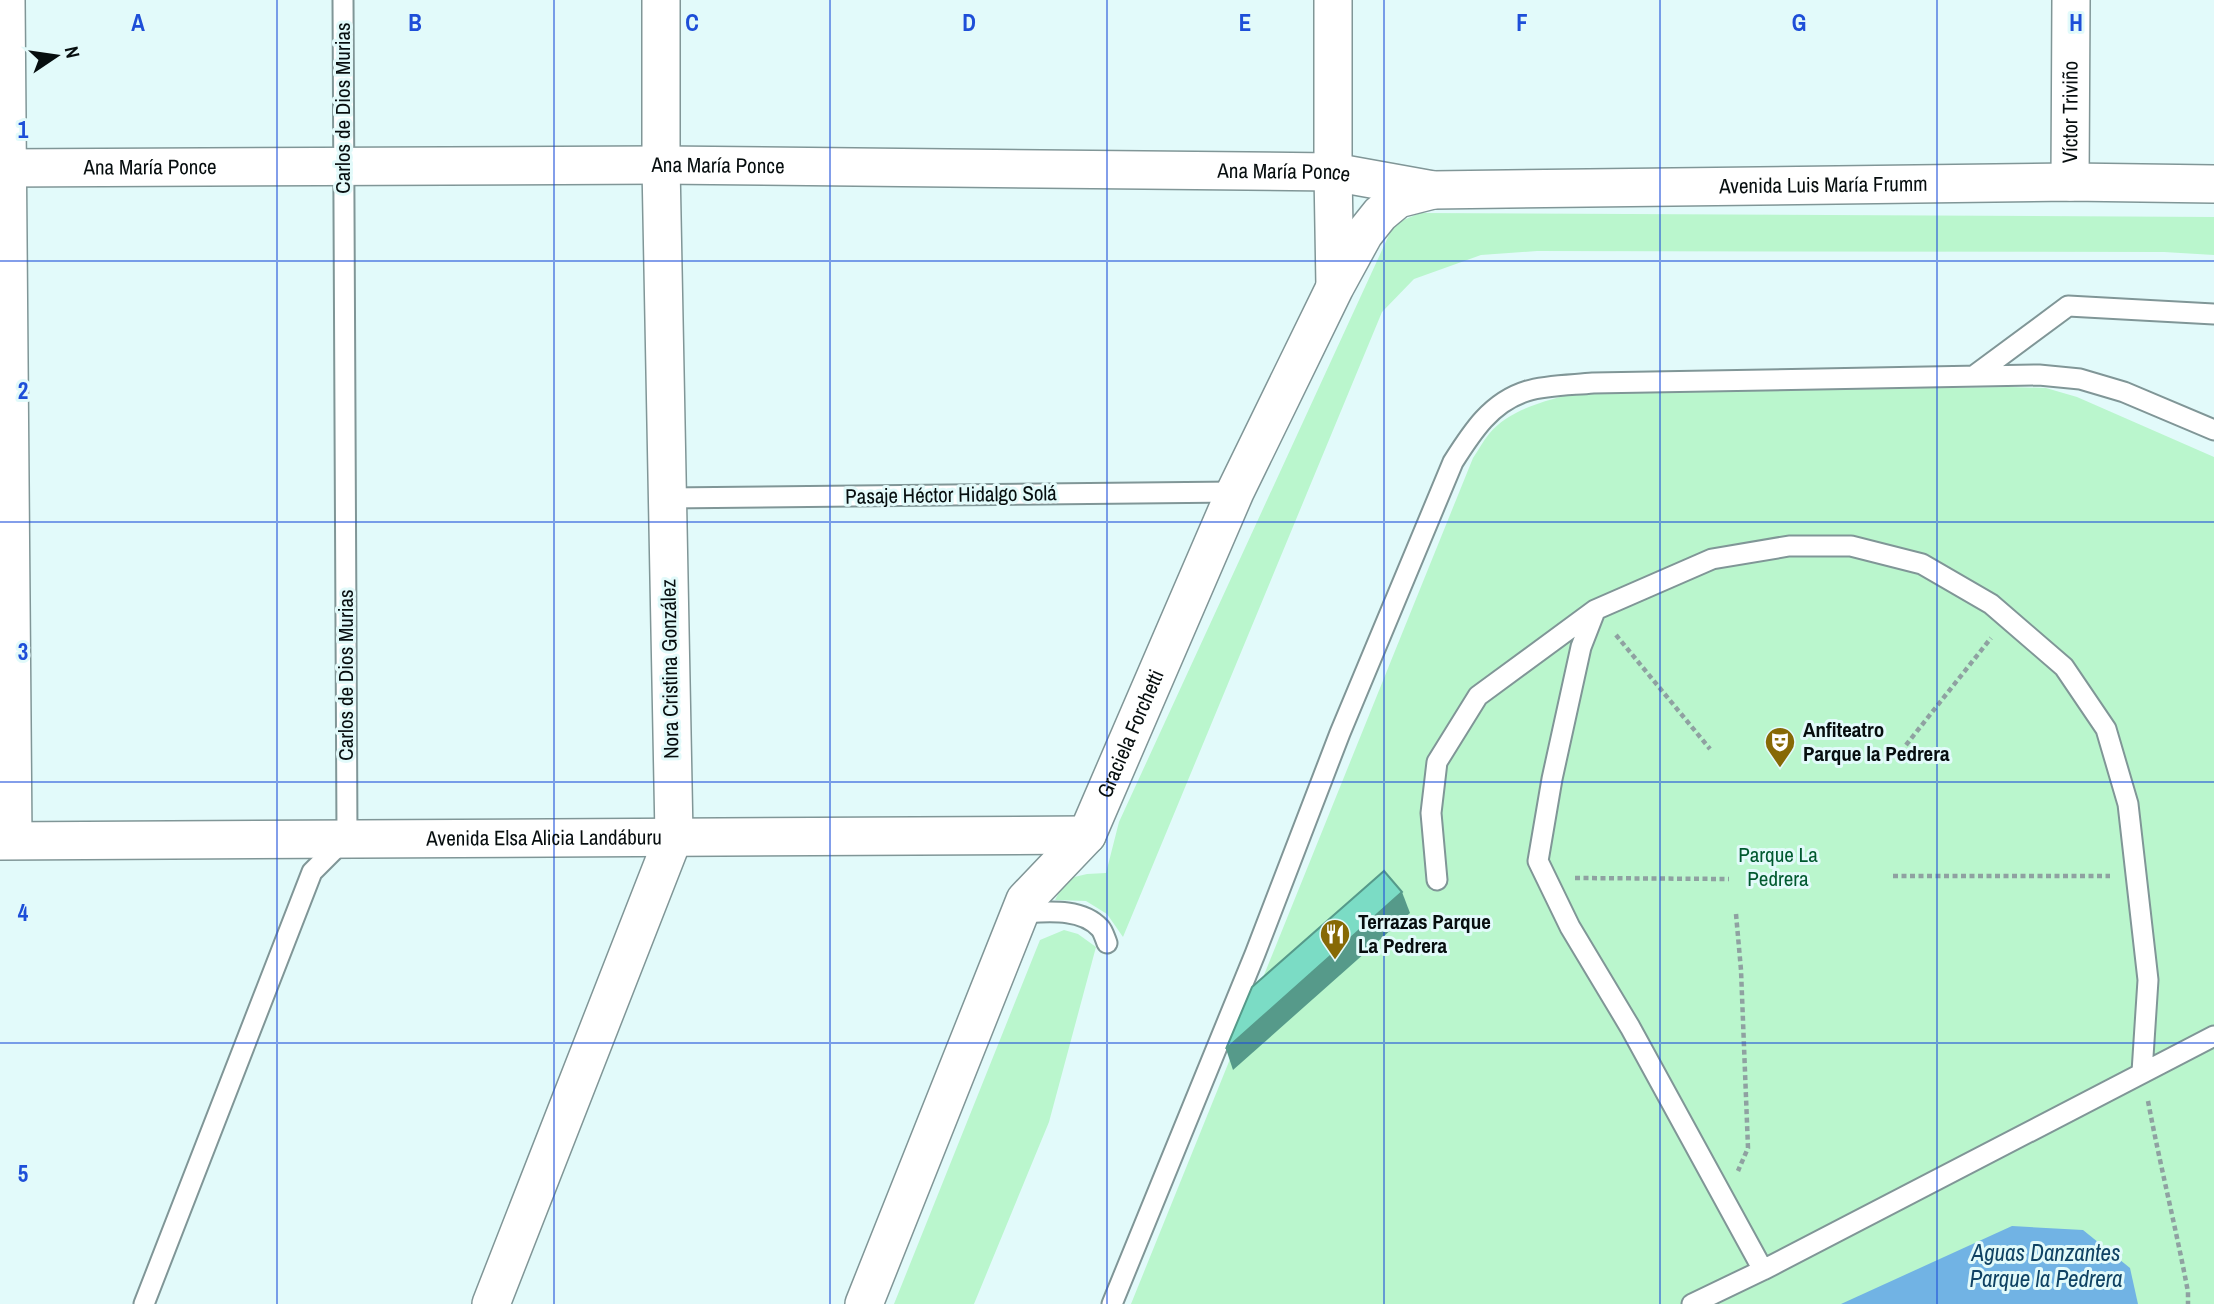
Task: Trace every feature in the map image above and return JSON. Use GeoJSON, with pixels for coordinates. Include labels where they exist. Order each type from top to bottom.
{"type":"FeatureCollection","features":[{"type":"Feature","properties":{"kind":"street"},"geometry":{"type":"LineString","coordinates":[[6,0],[4,168],[7,841]]}},
{"type":"Feature","properties":{"kind":"street","name":"Nora Cristina González"},"geometry":{"type":"LineString","coordinates":[[491,1304],[674,836],[661,0]]}},
{"type":"Feature","properties":{"kind":"street"},"geometry":{"type":"LineString","coordinates":[[1333,0],[1335,287]]}},
{"type":"Feature","properties":{"kind":"street","name":"Víctor Triviño"},"geometry":{"type":"LineString","coordinates":[[2070,182],[2071,0]]}},
{"type":"Feature","properties":{"kind":"street","name":"Ana María Ponce"},"geometry":{"type":"LineString","coordinates":[[4,168],[662,165],[1333,172],[1433,190]]}},
{"type":"Feature","properties":{"kind":"street","name":"Avenida Luis María Frumm"},"geometry":{"type":"LineString","coordinates":[[1433,190],[2070,182],[2214,184]]}},
{"type":"Feature","properties":{"kind":"street","name":"Graciela Forchetti"},"geometry":{"type":"LineString","coordinates":[[864,1304],[1025,900],[1087,835],[1235,492],[1335,287],[1364,234],[1380,214],[1398,199],[1433,190]]}},
{"type":"Feature","properties":{"kind":"street","name":"Avenida Elsa Alicia Landáburu"},"geometry":{"type":"LineString","coordinates":[[7,841],[347,837],[1087,835]]}},
{"type":"Feature","properties":{"kind":"lane","name":"Carlos de Dios Murias"},"geometry":{"type":"LineString","coordinates":[[343,0],[347,837]]}},
{"type":"Feature","properties":{"kind":"lane"},"geometry":{"type":"LineString","coordinates":[[1975,375],[2068,306],[2214,314]]}},
{"type":"Feature","properties":{"kind":"lane"},"geometry":{"type":"LineString","coordinates":[[1112,1304],[1255,954],[1362,678],[1453,462],[1473,429],[1497,406],[1527,391],[1593,383],[2039,375],[2080,379],[2124,393],[2214,430]]}},
{"type":"Feature","properties":{"kind":"lane","name":"Pasaje Héctor Hidalgo Solá"},"geometry":{"type":"LineString","coordinates":[[667,498],[1235,492]]}},
{"type":"Feature","properties":{"kind":"lane"},"geometry":{"type":"LineString","coordinates":[[1437,880],[1430,813],[1437,762],[1478,696],[1595,611],[1712,559],[1789,546],[1851,546],[1922,564],[1991,604],[2064,667],[2106,729],[2127,804],[2148,980],[2142,1072]]}},
{"type":"Feature","properties":{"kind":"lane"},"geometry":{"type":"LineString","coordinates":[[1595,611],[1581,647],[1552,779],[1538,861],[1570,927],[1630,1027],[1763,1270]]}},
{"type":"Feature","properties":{"kind":"lane"},"geometry":{"type":"LineString","coordinates":[[144,1304],[313,872],[347,837]]}},
{"type":"Feature","properties":{"kind":"lane"},"geometry":{"type":"LineString","coordinates":[[1020,913],[1060,912],[1084,917],[1101,928],[1107,943]]}},
{"type":"Feature","properties":{"kind":"lane"},"geometry":{"type":"LineString","coordinates":[[1692,1304],[1763,1270],[2214,1036]]}},
{"type":"Feature","properties":{"kind":"path"},"geometry":{"type":"LineString","coordinates":[[1595,611],[1710,749]]}},
{"type":"Feature","properties":{"kind":"path"},"geometry":{"type":"LineString","coordinates":[[1906,745],[2007,618]]}},
{"type":"Feature","properties":{"kind":"path"},"geometry":{"type":"LineString","coordinates":[[1893,876],[2136,876]]}},
{"type":"Feature","properties":{"kind":"path"},"geometry":{"type":"LineString","coordinates":[[1546,878],[1729,878]]}},
{"type":"Feature","properties":{"kind":"path"},"geometry":{"type":"LineString","coordinates":[[1726,1200],[1748,1148],[1741,970],[1736,914]]}},
{"type":"Feature","properties":{"kind":"path"},"geometry":{"type":"LineString","coordinates":[[2142,1072],[2158,1156],[2173,1214],[2188,1304]]}},
{"type":"Feature","properties":{"kind":"green space"},"geometry":{"type":"Polygon","coordinates":[[[1420,213],[2214,217],[2214,255],[2164,252],[1537,251],[1481,255],[1414,279],[1382,312],[1123,937],[1107,914],[1086,901],[1055,900],[1066,879],[1106,873],[1119,822],[1394,224],[1420,213]]]}},
{"type":"Feature","properties":{"kind":"green space","name":"Parque La Pedrera"},"geometry":{"type":"Polygon","coordinates":[[[2046,388],[2077,397],[2214,457],[2214,1304],[1131,1304],[1473,458],[1489,434],[1519,411],[1580,392],[2046,388]]]}},
{"type":"Feature","properties":{"kind":"green space"},"geometry":{"type":"Polygon","coordinates":[[[1064,930],[1078,934],[1096,947],[1049,1122],[974,1304],[894,1304],[1040,940],[1064,930]]]}},
{"type":"Feature","properties":{"kind":"water","name":"Aguas Danzantes Parque la Pedrera"},"geometry":{"type":"Polygon","coordinates":[[[2012,1226],[2083,1230],[2130,1268],[2138,1304],[1841,1304],[2012,1226]]]}},
{"type":"Feature","properties":{"kind":"building"},"geometry":{"type":"Polygon","coordinates":[[[1384,871],[1402,892],[1226,1049],[1252,987],[1384,871]]]}},
{"type":"Feature","properties":{"kind":"place","name":"Anfiteatro Parque la Pedrera"},"geometry":{"type":"Point","coordinates":[1780,769]}},
{"type":"Feature","properties":{"kind":"place","name":"Terrazas Parque La Pedrera"},"geometry":{"type":"Point","coordinates":[1335,961]}}]}
